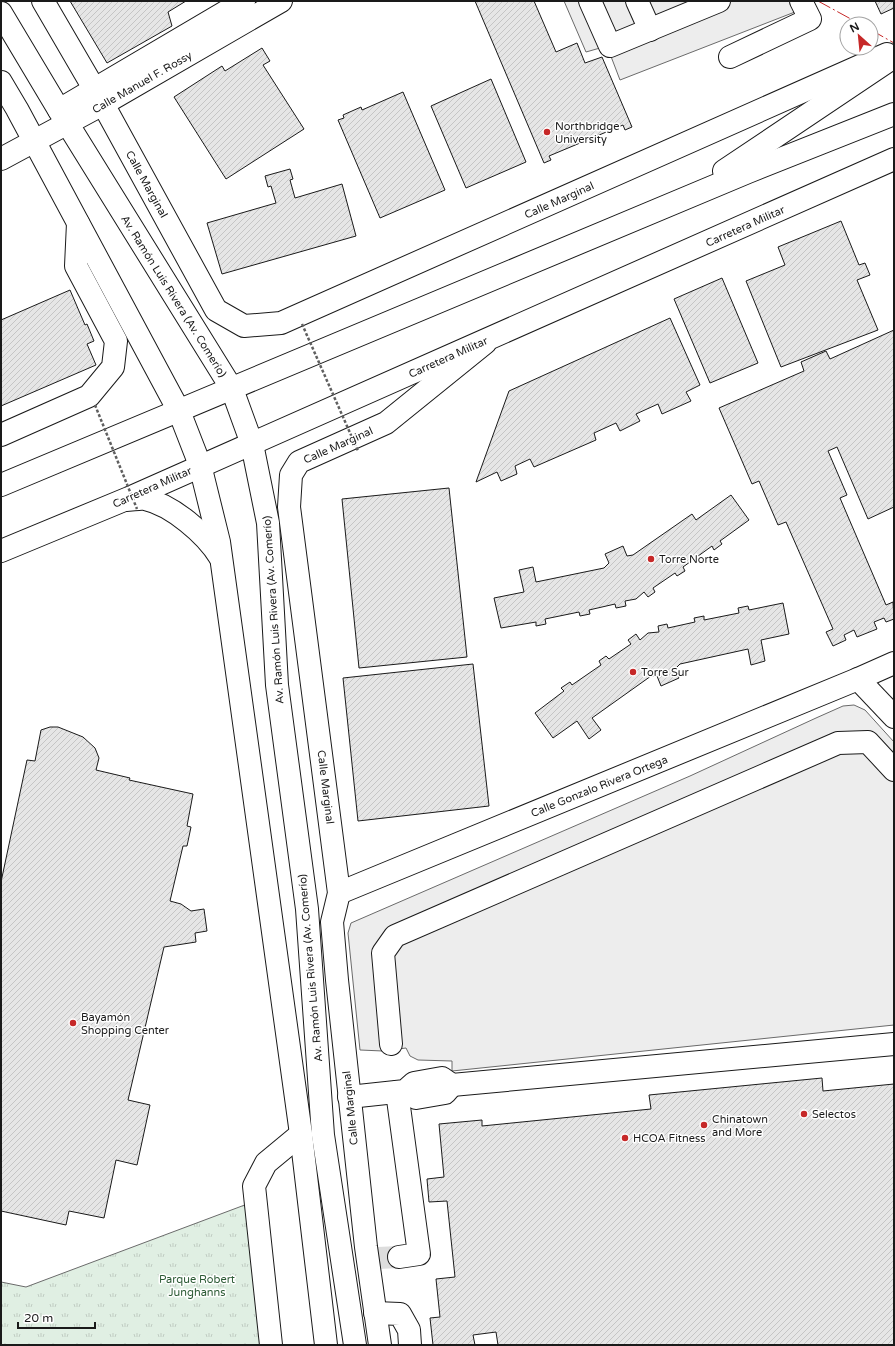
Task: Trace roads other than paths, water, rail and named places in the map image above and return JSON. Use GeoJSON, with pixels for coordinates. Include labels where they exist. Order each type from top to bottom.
{"type":"FeatureCollection","features":[{"type":"Feature","properties":{"kind":"main road","name":"Calle Marginal"},"geometry":{"type":"LineString","coordinates":[[43,1],[99,97],[216,310],[244,326],[281,323],[894,51]]}},
{"type":"Feature","properties":{"kind":"main road","name":"Calle Manuel F. Rossy"},"geometry":{"type":"LineString","coordinates":[[99,97],[244,1]]}},
{"type":"Feature","properties":{"kind":"main road","name":"Calle Manuel F. Rossy"},"geometry":{"type":"LineString","coordinates":[[99,97],[281,1]]}},
{"type":"Feature","properties":{"kind":"main road"},"geometry":{"type":"LineString","coordinates":[[590,1],[610,46],[719,1]]}},
{"type":"Feature","properties":{"kind":"main road"},"geometry":{"type":"LineString","coordinates":[[636,1],[650,30]]}},
{"type":"Feature","properties":{"kind":"main road"},"geometry":{"type":"LineString","coordinates":[[730,57],[810,19],[801,1]]}},
{"type":"Feature","properties":{"kind":"main road","name":"Av. Ramón Luis Rivera (Av. Comerío)"},"geometry":{"type":"LineString","coordinates":[[1,13],[63,117],[232,390],[252,444],[268,523],[277,685],[307,909],[323,1135],[355,1345]]}},
{"type":"Feature","properties":{"kind":"main road"},"geometry":{"type":"LineString","coordinates":[[683,199],[894,57]]}},
{"type":"Feature","properties":{"kind":"main road"},"geometry":{"type":"LineString","coordinates":[[1,82],[34,140],[179,411],[200,465],[222,560],[301,1134],[326,1345]]}},
{"type":"Feature","properties":{"kind":"main road"},"geometry":{"type":"LineString","coordinates":[[1,159],[34,140],[63,117],[99,97]]}},
{"type":"Feature","properties":{"kind":"main road"},"geometry":{"type":"LineString","coordinates":[[1,485],[232,390],[683,199],[894,114]]}},
{"type":"Feature","properties":{"kind":"main road","name":"Carretera Militar"},"geometry":{"type":"LineString","coordinates":[[1,551],[130,505],[200,465],[252,444],[894,159]]}},
{"type":"Feature","properties":{"kind":"main road"},"geometry":{"type":"LineString","coordinates":[[1,435],[90,396],[113,367],[116,341],[76,266],[78,224]]}},
{"type":"Feature","properties":{"kind":"main road","name":"Calle Marginal"},"geometry":{"type":"LineString","coordinates":[[380,1345],[375,1313],[388,1256],[349,1097],[332,922],[339,893],[289,507],[291,475],[299,462],[386,424],[494,337]]}},
{"type":"Feature","properties":{"kind":"main road"},"geometry":{"type":"LineString","coordinates":[[130,505],[145,499],[172,510],[197,529],[212,544],[222,560]]}},
{"type":"Feature","properties":{"kind":"main road","name":"Calle Gonzalo Rivera Ortega"},"geometry":{"type":"LineString","coordinates":[[339,893],[894,663]]}},
{"type":"Feature","properties":{"kind":"main road"},"geometry":{"type":"LineString","coordinates":[[858,679],[894,717]]}},
{"type":"Feature","properties":{"kind":"main road"},"geometry":{"type":"LineString","coordinates":[[391,1044],[383,953],[395,936],[838,743],[868,742],[894,770]]}},
{"type":"Feature","properties":{"kind":"main road"},"geometry":{"type":"LineString","coordinates":[[349,1097],[401,1092],[416,1098],[445,1093],[452,1085],[894,1044]]}},
{"type":"Feature","properties":{"kind":"main road"},"geometry":{"type":"LineString","coordinates":[[388,1256],[401,1092]]}},
{"type":"Feature","properties":{"kind":"main road"},"geometry":{"type":"LineString","coordinates":[[271,1345],[254,1186],[266,1162],[301,1134]]}},
{"type":"Feature","properties":{"kind":"main road"},"geometry":{"type":"LineString","coordinates":[[375,1313],[400,1314],[409,1330],[410,1345]]}},
{"type":"Feature","properties":{"kind":"tunnel"},"geometry":{"type":"LineString","coordinates":[[378,1258],[399,1257]]}},
{"type":"Feature","properties":{"kind":"place","name":"Northbridge University"},"geometry":{"type":"Point","coordinates":[547,132]}},
{"type":"Feature","properties":{"kind":"place","name":"Torre Norte"},"geometry":{"type":"Point","coordinates":[651,559]}},
{"type":"Feature","properties":{"kind":"place","name":"Torre Sur"},"geometry":{"type":"Point","coordinates":[633,672]}},
{"type":"Feature","properties":{"kind":"place","name":"Bayamón Shopping Center"},"geometry":{"type":"Point","coordinates":[73,1023]}},
{"type":"Feature","properties":{"kind":"place","name":"Selectos"},"geometry":{"type":"Point","coordinates":[804,1114]}},
{"type":"Feature","properties":{"kind":"place","name":"Chinatown and More"},"geometry":{"type":"Point","coordinates":[704,1125]}},
{"type":"Feature","properties":{"kind":"place","name":"HCOA Fitness"},"geometry":{"type":"Point","coordinates":[625,1138]}},
{"type":"Feature","properties":{"kind":"park label","name":"Parque Robert Junghanns"},"geometry":{"type":"Point","coordinates":[197,1285]}}]}
